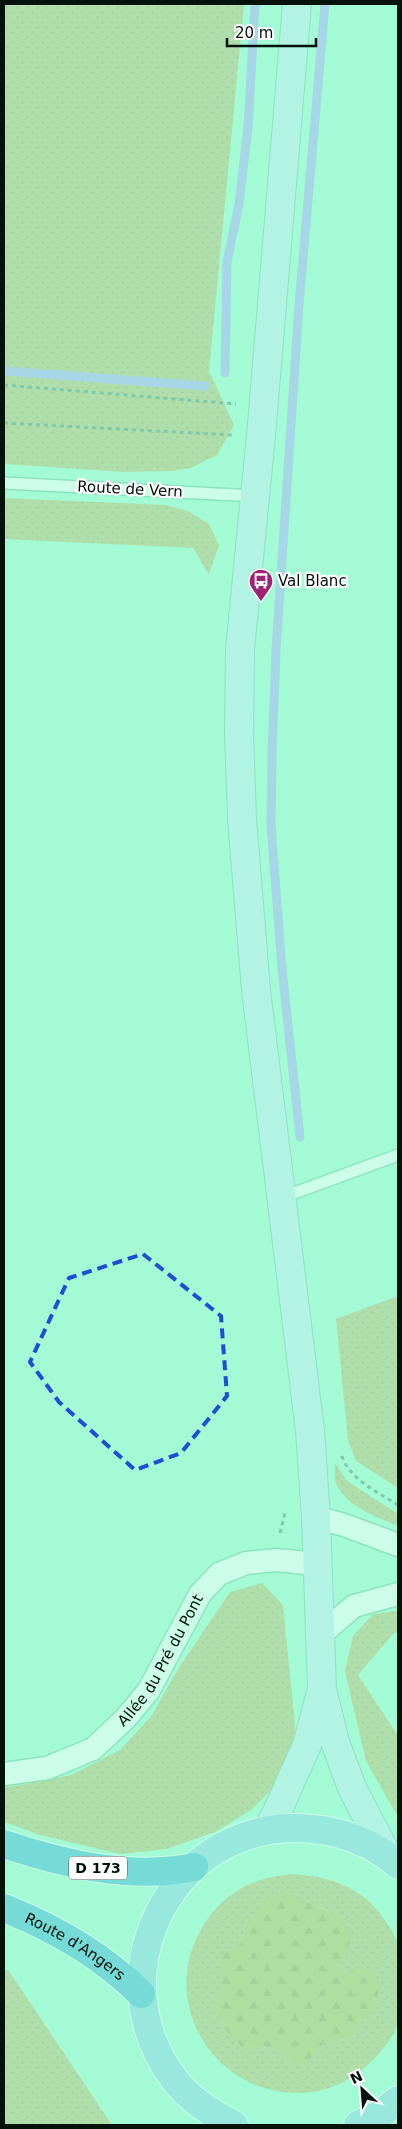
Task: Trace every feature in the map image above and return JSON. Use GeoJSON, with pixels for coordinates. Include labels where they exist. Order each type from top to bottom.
{"type":"FeatureCollection","features":[{"type":"Feature","properties":{"kind":"highway","name":"D 173"},"geometry":{"type":"LineString","coordinates":[[4,1844],[41,1856],[84,1866],[129,1872],[174,1871],[194,1867]]}},
{"type":"Feature","properties":{"kind":"highway","name":"Route d'Angers"},"geometry":{"type":"LineString","coordinates":[[4,1908],[50,1928],[91,1953],[126,1979],[141,1994]]}},
{"type":"Feature","properties":{"kind":"main road"},"geometry":{"type":"LineString","coordinates":[[234,2125],[212,2119],[175,2080],[162,2061],[152,2040],[145,2017],[141,1994],[142,1966],[148,1938],[155,1920],[174,1887],[194,1867],[216,1850],[240,1838],[266,1830],[298,1827],[329,1830],[360,1840],[393,1860]]}},
{"type":"Feature","properties":{"kind":"main road"},"geometry":{"type":"LineString","coordinates":[[358,2125],[379,2115],[398,2100]]}},
{"type":"Feature","properties":{"kind":"street"},"geometry":{"type":"LineString","coordinates":[[297,4],[264,406],[240,649],[239,753],[242,819],[256,990],[310,1431],[316,1517],[322,1689],[335,1742],[352,1788],[393,1860]]}},
{"type":"Feature","properties":{"kind":"street"},"geometry":{"type":"LineString","coordinates":[[316,1517],[344,1524],[398,1545]]}},
{"type":"Feature","properties":{"kind":"street","name":"Allée du Pré du Pont"},"geometry":{"type":"LineString","coordinates":[[4,1774],[47,1768],[93,1749],[100,1743],[126,1718],[148,1690],[200,1594],[219,1574],[246,1563],[276,1560],[317,1564]]}},
{"type":"Feature","properties":{"kind":"street"},"geometry":{"type":"LineString","coordinates":[[319,1636],[354,1606],[398,1594]]}},
{"type":"Feature","properties":{"kind":"street"},"geometry":{"type":"LineString","coordinates":[[266,1830],[277,1812],[307,1745],[322,1689]]}},
{"type":"Feature","properties":{"kind":"lane","name":"Route de Vern"},"geometry":{"type":"LineString","coordinates":[[4,482],[256,496]]}},
{"type":"Feature","properties":{"kind":"lane"},"geometry":{"type":"LineString","coordinates":[[282,1195],[297,1192],[398,1156]]}},
{"type":"Feature","properties":{"kind":"path"},"geometry":{"type":"LineString","coordinates":[[4,385],[264,406]]}},
{"type":"Feature","properties":{"kind":"path"},"geometry":{"type":"LineString","coordinates":[[4,422],[261,436]]}},
{"type":"Feature","properties":{"kind":"highlighted area"},"geometry":{"type":"Polygon","coordinates":[[[143,1254],[221,1316],[227,1396],[181,1453],[135,1470],[59,1402],[30,1362],[69,1278],[143,1254]]]}},
{"type":"Feature","properties":{"kind":"shaded area"},"geometry":{"type":"Polygon","coordinates":[[[4,4],[244,4],[209,371],[234,425],[217,455],[191,468],[174,471],[124,472],[4,464],[4,4]]]}},
{"type":"Feature","properties":{"kind":"shaded area"},"geometry":{"type":"Polygon","coordinates":[[[4,498],[166,505],[188,511],[209,524],[219,545],[209,575],[193,548],[4,539],[4,498]]]}},
{"type":"Feature","properties":{"kind":"shaded area"},"geometry":{"type":"Polygon","coordinates":[[[398,1296],[398,1488],[356,1461],[348,1440],[336,1319],[398,1296]]]}},
{"type":"Feature","properties":{"kind":"shaded area"},"geometry":{"type":"Polygon","coordinates":[[[335,1463],[347,1481],[398,1514],[398,1526],[361,1509],[345,1496],[335,1480],[335,1463]]]}},
{"type":"Feature","properties":{"kind":"shaded area"},"geometry":{"type":"Polygon","coordinates":[[[262,1583],[283,1605],[296,1735],[281,1780],[251,1810],[215,1832],[167,1849],[120,1854],[40,1835],[4,1822],[4,1786],[9,1787],[71,1775],[120,1750],[152,1715],[178,1669],[230,1592],[262,1583]]]}},
{"type":"Feature","properties":{"kind":"shaded area"},"geometry":{"type":"Polygon","coordinates":[[[398,1611],[398,1632],[394,1633],[358,1675],[398,1736],[398,1817],[366,1761],[345,1671],[353,1636],[373,1614],[398,1611]]]}},
{"type":"Feature","properties":{"kind":"shaded area"},"geometry":{"type":"Polygon","coordinates":[[[290,1874],[334,1881],[358,1893],[379,1912],[388,1925],[397,1940],[399,1955],[399,2012],[394,2033],[378,2055],[360,2072],[338,2084],[314,2092],[301,2093],[268,2089],[240,2077],[216,2058],[199,2034],[189,2006],[187,1976],[193,1946],[209,1917],[217,1907],[238,1890],[255,1882],[290,1874]],[[310,1903],[247,1921],[241,1944],[228,1951],[224,1987],[216,2000],[244,2048],[278,2047],[291,2063],[318,2047],[354,2036],[360,2022],[377,2005],[357,1968],[344,1972],[340,1964],[344,1954],[342,1918],[310,1903]]]}},
{"type":"Feature","properties":{"kind":"shaded area"},"geometry":{"type":"Polygon","coordinates":[[[4,1969],[9,1971],[112,2125],[4,2125],[4,1969]]]}},
{"type":"Feature","properties":{"kind":"green space"},"geometry":{"type":"Polygon","coordinates":[[[288,1892],[303,1904],[310,1903],[342,1918],[350,1942],[340,1964],[344,1972],[357,1968],[374,1971],[379,1982],[377,2006],[360,2022],[354,2036],[318,2047],[306,2065],[291,2063],[278,2047],[244,2048],[224,2028],[216,2008],[216,2001],[224,1987],[218,1962],[228,1951],[241,1944],[247,1921],[265,1899],[288,1892]]]}},
{"type":"Feature","properties":{"kind":"waterway"},"geometry":{"type":"LineString","coordinates":[[225,373],[227,262],[239,204],[248,127],[255,4]]}},
{"type":"Feature","properties":{"kind":"waterway"},"geometry":{"type":"LineString","coordinates":[[300,1137],[282,969],[271,825],[272,754],[276,650],[299,305],[325,4]]}},
{"type":"Feature","properties":{"kind":"waterway"},"geometry":{"type":"LineString","coordinates":[[4,371],[205,386]]}},
{"type":"Feature","properties":{"kind":"place","name":"Val Blanc"},"geometry":{"type":"Point","coordinates":[261,602]}}]}
